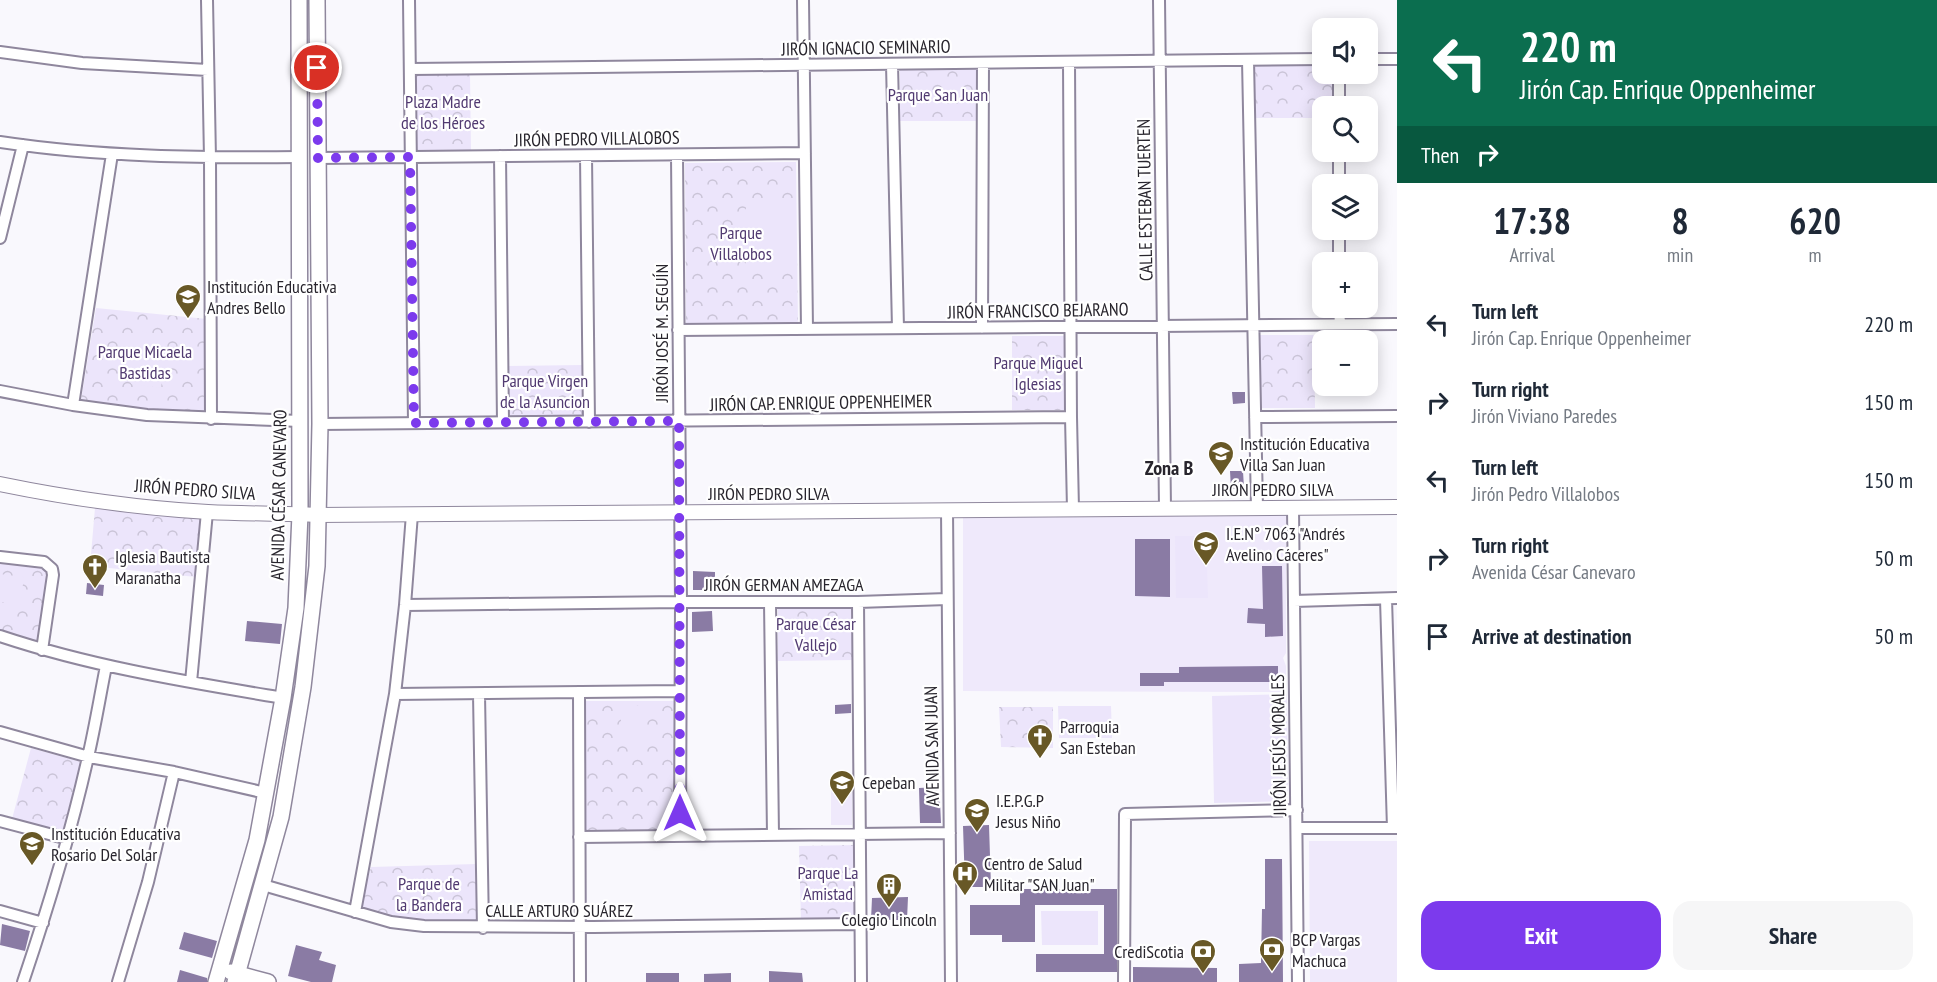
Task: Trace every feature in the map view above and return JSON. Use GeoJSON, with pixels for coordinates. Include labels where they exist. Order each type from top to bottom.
{"type":"FeatureCollection","features":[{"type":"Feature","properties":{"kind":"main road","name":"AVENIDA CÉSAR CANEVARO"},"geometry":{"type":"LineString","coordinates":[[219,976],[257,840],[267,793],[284,698],[296,608],[300,514],[299,0]]}},
{"type":"Feature","properties":{"kind":"main road","name":"AVENIDA CÉSAR CANEVARO"},"geometry":{"type":"LineString","coordinates":[[237,978],[281,817],[303,687],[317,566],[320,424],[316,0]]}},
{"type":"Feature","properties":{"kind":"main road"},"geometry":{"type":"LineString","coordinates":[[219,976],[268,982]]}},
{"type":"Feature","properties":{"kind":"street"},"geometry":{"type":"LineString","coordinates":[[207,0],[212,418]]}},
{"type":"Feature","properties":{"kind":"street"},"geometry":{"type":"LineString","coordinates":[[409,0],[414,423]]}},
{"type":"Feature","properties":{"kind":"street"},"geometry":{"type":"LineString","coordinates":[[803,0],[807,329]]}},
{"type":"Feature","properties":{"kind":"street","name":"CALLE ESTEBAN TUERTEN"},"geometry":{"type":"LineString","coordinates":[[1160,0],[1165,508]]}},
{"type":"Feature","properties":{"kind":"street"},"geometry":{"type":"LineString","coordinates":[[0,52],[82,63],[208,70]]}},
{"type":"Feature","properties":{"kind":"street"},"geometry":{"type":"LineString","coordinates":[[1378,59],[1397,59]]}},
{"type":"Feature","properties":{"kind":"street"},"geometry":{"type":"LineString","coordinates":[[1248,60],[1257,508]]}},
{"type":"Feature","properties":{"kind":"street","name":"JIRÓN IGNACIO SEMINARIO"},"geometry":{"type":"LineString","coordinates":[[410,69],[1312,60]]}},
{"type":"Feature","properties":{"kind":"street"},"geometry":{"type":"LineString","coordinates":[[1069,62],[1073,509]]}},
{"type":"Feature","properties":{"kind":"street"},"geometry":{"type":"LineString","coordinates":[[982,328],[983,63]]}},
{"type":"Feature","properties":{"kind":"street"},"geometry":{"type":"LineString","coordinates":[[892,64],[898,328]]}},
{"type":"Feature","properties":{"kind":"street"},"geometry":{"type":"LineString","coordinates":[[0,142],[112,154],[210,158],[300,157]]}},
{"type":"Feature","properties":{"kind":"street"},"geometry":{"type":"LineString","coordinates":[[0,238],[23,146]]}},
{"type":"Feature","properties":{"kind":"street","name":"JIRÓN PEDRO VILLALOBOS"},"geometry":{"type":"LineString","coordinates":[[318,158],[805,153]]}},
{"type":"Feature","properties":{"kind":"street"},"geometry":{"type":"LineString","coordinates":[[73,405],[112,154]]}},
{"type":"Feature","properties":{"kind":"street","name":"JIRÓN JOSÉ M. SEGUÍN"},"geometry":{"type":"LineString","coordinates":[[677,154],[681,602],[680,836]]}},
{"type":"Feature","properties":{"kind":"street"},"geometry":{"type":"LineString","coordinates":[[500,156],[503,422]]}},
{"type":"Feature","properties":{"kind":"street"},"geometry":{"type":"LineString","coordinates":[[586,156],[589,422]]}},
{"type":"Feature","properties":{"kind":"street"},"geometry":{"type":"LineString","coordinates":[[1340,318],[1340,324]]}},
{"type":"Feature","properties":{"kind":"street","name":"JIRÓN FRANCISCO BEJARANO"},"geometry":{"type":"LineString","coordinates":[[678,330],[1397,324]]}},
{"type":"Feature","properties":{"kind":"street"},"geometry":{"type":"LineString","coordinates":[[0,392],[147,415],[300,421]]}},
{"type":"Feature","properties":{"kind":"street"},"geometry":{"type":"LineString","coordinates":[[1255,417],[1397,416]]}},
{"type":"Feature","properties":{"kind":"street","name":"JIRÓN CAP. ENRIQUE OPPENHEIMER"},"geometry":{"type":"LineString","coordinates":[[320,424],[1071,417]]}},
{"type":"Feature","properties":{"kind":"street","name":"JIRÓN PEDRO SILVA"},"geometry":{"type":"LineString","coordinates":[[0,484],[79,498],[207,512],[318,515],[1397,507]]}},
{"type":"Feature","properties":{"kind":"street","name":"JIRÓN JESÚS MORALES"},"geometry":{"type":"LineString","coordinates":[[1293,508],[1298,982]]}},
{"type":"Feature","properties":{"kind":"street","name":"AVENIDA SAN JUAN"},"geometry":{"type":"LineString","coordinates":[[946,510],[951,982]]}},
{"type":"Feature","properties":{"kind":"street"},"geometry":{"type":"LineString","coordinates":[[191,682],[207,512]]}},
{"type":"Feature","properties":{"kind":"street"},"geometry":{"type":"LineString","coordinates":[[356,912],[395,694],[412,514]]}},
{"type":"Feature","properties":{"kind":"street"},"geometry":{"type":"LineString","coordinates":[[0,557],[44,562],[50,567],[52,575],[42,650]]}},
{"type":"Feature","properties":{"kind":"street","name":"JIRÓN GERMAN AMEZAGA"},"geometry":{"type":"LineString","coordinates":[[405,605],[858,602],[947,599]]}},
{"type":"Feature","properties":{"kind":"street"},"geometry":{"type":"LineString","coordinates":[[1294,601],[1391,599],[1395,828],[1297,828]]}},
{"type":"Feature","properties":{"kind":"street"},"geometry":{"type":"LineString","coordinates":[[770,602],[773,835]]}},
{"type":"Feature","properties":{"kind":"street"},"geometry":{"type":"LineString","coordinates":[[858,602],[861,982]]}},
{"type":"Feature","properties":{"kind":"street"},"geometry":{"type":"LineString","coordinates":[[0,636],[42,650],[106,666],[284,698]]}},
{"type":"Feature","properties":{"kind":"street"},"geometry":{"type":"LineString","coordinates":[[22,982],[43,923],[68,839],[106,666]]}},
{"type":"Feature","properties":{"kind":"street"},"geometry":{"type":"LineString","coordinates":[[395,694],[680,691]]}},
{"type":"Feature","properties":{"kind":"street"},"geometry":{"type":"LineString","coordinates":[[579,692],[580,982]]}},
{"type":"Feature","properties":{"kind":"street"},"geometry":{"type":"LineString","coordinates":[[479,694],[483,928]]}},
{"type":"Feature","properties":{"kind":"street"},"geometry":{"type":"LineString","coordinates":[[0,732],[88,756],[267,793]]}},
{"type":"Feature","properties":{"kind":"street"},"geometry":{"type":"LineString","coordinates":[[118,982],[148,882],[174,772]]}},
{"type":"Feature","properties":{"kind":"street"},"geometry":{"type":"LineString","coordinates":[[1124,982],[1125,814],[1297,810]]}},
{"type":"Feature","properties":{"kind":"street"},"geometry":{"type":"LineString","coordinates":[[0,821],[68,839]]}},
{"type":"Feature","properties":{"kind":"street"},"geometry":{"type":"LineString","coordinates":[[579,837],[950,832]]}},
{"type":"Feature","properties":{"kind":"street","name":"CALLE ARTURO SUÁREZ"},"geometry":{"type":"LineString","coordinates":[[263,885],[408,925],[483,928],[860,924]]}},
{"type":"Feature","properties":{"kind":"street"},"geometry":{"type":"LineString","coordinates":[[0,911],[43,923]]}},
{"type":"Feature","properties":{"kind":"shaded area"},"geometry":{"type":"Polygon","coordinates":[[[1286,515],[1286,653],[1283,658],[1286,666],[1286,692],[963,691],[963,516],[1286,515]]]}},
{"type":"Feature","properties":{"kind":"shaded area","name":"Cepeban"},"geometry":{"type":"Polygon","coordinates":[[[831,787],[852,787],[852,825],[831,825],[831,787]]]}},
{"type":"Feature","properties":{"kind":"shaded area"},"geometry":{"type":"Polygon","coordinates":[[[1309,841],[1397,841],[1397,982],[1310,982],[1309,841]]]}},
{"type":"Feature","properties":{"kind":"green space"},"geometry":{"type":"Polygon","coordinates":[[[1255,66],[1312,66],[1312,84],[1333,84],[1333,96],[1312,96],[1312,118],[1255,118],[1255,66]]]}},
{"type":"Feature","properties":{"kind":"green space","name":"Parque San Juan"},"geometry":{"type":"Polygon","coordinates":[[[977,68],[977,121],[900,121],[900,69],[977,68]]]}},
{"type":"Feature","properties":{"kind":"green space","name":"Plaza Madre de los Héroes"},"geometry":{"type":"Polygon","coordinates":[[[415,74],[470,74],[471,150],[416,151],[415,74]]]}},
{"type":"Feature","properties":{"kind":"green space","name":"Parque Villalobos"},"geometry":{"type":"Polygon","coordinates":[[[796,162],[798,324],[686,324],[685,163],[796,162]]]}},
{"type":"Feature","properties":{"kind":"green space"},"geometry":{"type":"Polygon","coordinates":[[[746,198],[793,198],[793,269],[746,269],[746,198]]]}},
{"type":"Feature","properties":{"kind":"green space","name":"Parque Micaela Bastidas"},"geometry":{"type":"Polygon","coordinates":[[[96,308],[207,319],[206,414],[143,411],[81,400],[96,308]]]}},
{"type":"Feature","properties":{"kind":"green space"},"geometry":{"type":"Polygon","coordinates":[[[139,331],[168,335],[161,388],[131,384],[139,331]]]}},
{"type":"Feature","properties":{"kind":"green space"},"geometry":{"type":"Polygon","coordinates":[[[1260,335],[1312,335],[1312,396],[1315,396],[1315,408],[1260,408],[1260,335]]]}},
{"type":"Feature","properties":{"kind":"green space","name":"Parque Miguel Iglesias"},"geometry":{"type":"Polygon","coordinates":[[[1012,336],[1064,336],[1064,410],[1012,410],[1012,336]]]}},
{"type":"Feature","properties":{"kind":"green space","name":"Parque Virgen de la Asuncion"},"geometry":{"type":"Polygon","coordinates":[[[583,365],[583,417],[508,418],[507,366],[583,365]]]}},
{"type":"Feature","properties":{"kind":"green space"},"geometry":{"type":"Polygon","coordinates":[[[95,508],[202,518],[196,577],[90,566],[95,508]]]}},
{"type":"Feature","properties":{"kind":"green space"},"geometry":{"type":"Polygon","coordinates":[[[1175,536],[1206,536],[1208,598],[1176,598],[1175,536]]]}},
{"type":"Feature","properties":{"kind":"green space"},"geometry":{"type":"Polygon","coordinates":[[[0,562],[47,569],[41,638],[38,643],[0,630],[0,562]]]}},
{"type":"Feature","properties":{"kind":"green space"},"geometry":{"type":"Polygon","coordinates":[[[0,574],[24,577],[20,605],[0,602],[0,574]]]}},
{"type":"Feature","properties":{"kind":"green space","name":"Parque César Vallejo"},"geometry":{"type":"Polygon","coordinates":[[[778,608],[853,608],[853,660],[778,661],[778,608]]]}},
{"type":"Feature","properties":{"kind":"green space"},"geometry":{"type":"Polygon","coordinates":[[[1287,694],[1288,801],[1214,803],[1212,696],[1287,694]]]}},
{"type":"Feature","properties":{"kind":"green space"},"geometry":{"type":"Polygon","coordinates":[[[586,701],[676,701],[675,831],[586,830],[586,701]]]}},
{"type":"Feature","properties":{"kind":"green space"},"geometry":{"type":"Polygon","coordinates":[[[621,706],[646,706],[646,744],[621,744],[621,706]]]}},
{"type":"Feature","properties":{"kind":"green space"},"geometry":{"type":"Polygon","coordinates":[[[1058,706],[1111,706],[1112,738],[1059,738],[1058,706]]]}},
{"type":"Feature","properties":{"kind":"green space"},"geometry":{"type":"Polygon","coordinates":[[[999,707],[1053,707],[1053,748],[1001,747],[999,707]]]}},
{"type":"Feature","properties":{"kind":"green space"},"geometry":{"type":"Polygon","coordinates":[[[31,748],[81,762],[62,833],[12,819],[31,748]]]}},
{"type":"Feature","properties":{"kind":"green space","name":"Parque La Amistad"},"geometry":{"type":"Polygon","coordinates":[[[855,845],[856,920],[801,921],[799,846],[855,845]]]}},
{"type":"Feature","properties":{"kind":"green space","name":"Parque de la Bandera"},"geometry":{"type":"Polygon","coordinates":[[[476,864],[477,923],[418,922],[360,908],[371,867],[476,864]]]}},
{"type":"Feature","properties":{"kind":"green space"},"geometry":{"type":"Polygon","coordinates":[[[1041,911],[1098,911],[1098,945],[1042,945],[1041,911]]]}},
{"type":"Feature","properties":{"kind":"building"},"geometry":{"type":"Polygon","coordinates":[[[1232,392],[1245,392],[1245,403],[1233,404],[1232,392]]]}},
{"type":"Feature","properties":{"kind":"building"},"geometry":{"type":"Polygon","coordinates":[[[1230,471],[1243,471],[1244,488],[1231,489],[1230,471]]]}},
{"type":"Feature","properties":{"kind":"building"},"geometry":{"type":"Polygon","coordinates":[[[1135,539],[1170,539],[1170,597],[1135,596],[1135,539]]]}},
{"type":"Feature","properties":{"kind":"building"},"geometry":{"type":"Polygon","coordinates":[[[1262,566],[1282,566],[1283,636],[1265,637],[1265,624],[1247,623],[1248,608],[1263,609],[1262,566]]]}},
{"type":"Feature","properties":{"kind":"building"},"geometry":{"type":"Polygon","coordinates":[[[693,571],[715,572],[715,590],[693,590],[693,571]]]}},
{"type":"Feature","properties":{"kind":"building","name":"Iglesia Bautista Maranatha"},"geometry":{"type":"Polygon","coordinates":[[[87,583],[104,585],[103,596],[86,594],[87,583]]]}},
{"type":"Feature","properties":{"kind":"building"},"geometry":{"type":"Polygon","coordinates":[[[712,611],[713,631],[692,632],[692,612],[712,611]]]}},
{"type":"Feature","properties":{"kind":"building"},"geometry":{"type":"Polygon","coordinates":[[[247,621],[282,624],[280,644],[245,641],[247,621]]]}},
{"type":"Feature","properties":{"kind":"building"},"geometry":{"type":"Polygon","coordinates":[[[1278,666],[1278,682],[1164,682],[1164,686],[1140,686],[1140,673],[1179,673],[1179,667],[1278,666]]]}},
{"type":"Feature","properties":{"kind":"building"},"geometry":{"type":"Polygon","coordinates":[[[851,704],[851,713],[835,714],[835,705],[851,704]]]}},
{"type":"Feature","properties":{"kind":"building"},"geometry":{"type":"Polygon","coordinates":[[[937,787],[941,823],[920,823],[919,788],[937,787]]]}},
{"type":"Feature","properties":{"kind":"building"},"geometry":{"type":"Polygon","coordinates":[[[989,825],[991,887],[965,887],[963,826],[989,825]]]}},
{"type":"Feature","properties":{"kind":"building"},"geometry":{"type":"Polygon","coordinates":[[[1265,859],[1282,859],[1283,982],[1239,982],[1239,964],[1261,963],[1262,909],[1265,909],[1265,859]]]}},
{"type":"Feature","properties":{"kind":"building"},"geometry":{"type":"Polygon","coordinates":[[[1020,889],[1117,889],[1117,972],[1036,972],[1036,954],[1104,954],[1104,905],[1035,905],[1035,942],[1002,942],[1002,935],[970,935],[970,905],[1020,905],[1020,889]]]}},
{"type":"Feature","properties":{"kind":"building","name":"Colegio Lincoln"},"geometry":{"type":"Polygon","coordinates":[[[908,897],[907,920],[871,920],[872,898],[908,897]]]}},
{"type":"Feature","properties":{"kind":"building"},"geometry":{"type":"Polygon","coordinates":[[[2,924],[30,931],[25,951],[0,945],[2,924]]]}},
{"type":"Feature","properties":{"kind":"building"},"geometry":{"type":"Polygon","coordinates":[[[184,932],[217,941],[212,958],[179,949],[184,932]]]}},
{"type":"Feature","properties":{"kind":"building"},"geometry":{"type":"Polygon","coordinates":[[[296,945],[322,952],[319,960],[336,965],[332,982],[311,982],[288,976],[296,945]]]}},
{"type":"Feature","properties":{"kind":"building"},"geometry":{"type":"Polygon","coordinates":[[[1133,967],[1217,968],[1217,982],[1133,982],[1133,967]]]}},
{"type":"Feature","properties":{"kind":"building"},"geometry":{"type":"Polygon","coordinates":[[[180,970],[207,978],[207,982],[177,982],[180,970]]]}},
{"type":"Feature","properties":{"kind":"building"},"geometry":{"type":"Polygon","coordinates":[[[769,971],[802,973],[803,982],[769,982],[769,971]]]}},
{"type":"Feature","properties":{"kind":"building"},"geometry":{"type":"Polygon","coordinates":[[[646,973],[679,973],[679,982],[646,982],[646,973]]]}},
{"type":"Feature","properties":{"kind":"building"},"geometry":{"type":"Polygon","coordinates":[[[731,973],[731,982],[704,982],[704,974],[731,973]]]}},
{"type":"Feature","properties":{"kind":"place","name":"Institución Educativa Andres Bello"},"geometry":{"type":"Point","coordinates":[188,320]}},
{"type":"Feature","properties":{"kind":"place","name":"Institución Educativa Villa San Juan"},"geometry":{"type":"Point","coordinates":[1221,477]}},
{"type":"Feature","properties":{"kind":"place","name":"I.E.N° 7063 \"Andrés Avelino Cáceres\""},"geometry":{"type":"Point","coordinates":[1206,567]}},
{"type":"Feature","properties":{"kind":"place","name":"Iglesia Bautista Maranatha"},"geometry":{"type":"Point","coordinates":[95,590]}},
{"type":"Feature","properties":{"kind":"place","name":"Parroquia San Esteban"},"geometry":{"type":"Point","coordinates":[1040,760]}},
{"type":"Feature","properties":{"kind":"place","name":"Cepeban"},"geometry":{"type":"Point","coordinates":[842,806]}},
{"type":"Feature","properties":{"kind":"place","name":"I.E.P.G.P Jesus Niño"},"geometry":{"type":"Point","coordinates":[977,834]}},
{"type":"Feature","properties":{"kind":"place","name":"Institución Educativa Rosario Del Solar"},"geometry":{"type":"Point","coordinates":[32,867]}},
{"type":"Feature","properties":{"kind":"place","name":"Centro de Salud Militar \"SAN Juan\""},"geometry":{"type":"Point","coordinates":[965,897]}},
{"type":"Feature","properties":{"kind":"place","name":"Colegio Lincoln"},"geometry":{"type":"Point","coordinates":[889,909]}},
{"type":"Feature","properties":{"kind":"place","name":"BCP Vargas Machuca"},"geometry":{"type":"Point","coordinates":[1272,973]}},
{"type":"Feature","properties":{"kind":"place","name":"CrediScotia"},"geometry":{"type":"Point","coordinates":[1203,975]}},
{"type":"Feature","properties":{"kind":"district","name":"Zona B"},"geometry":{"type":"Point","coordinates":[1169,468]}},
{"type":"Feature","properties":{"kind":"route"},"geometry":{"type":"LineString","coordinates":[[317,68],[318,158],[410,157],[414,423],[679,421],[680,813]]}}]}
